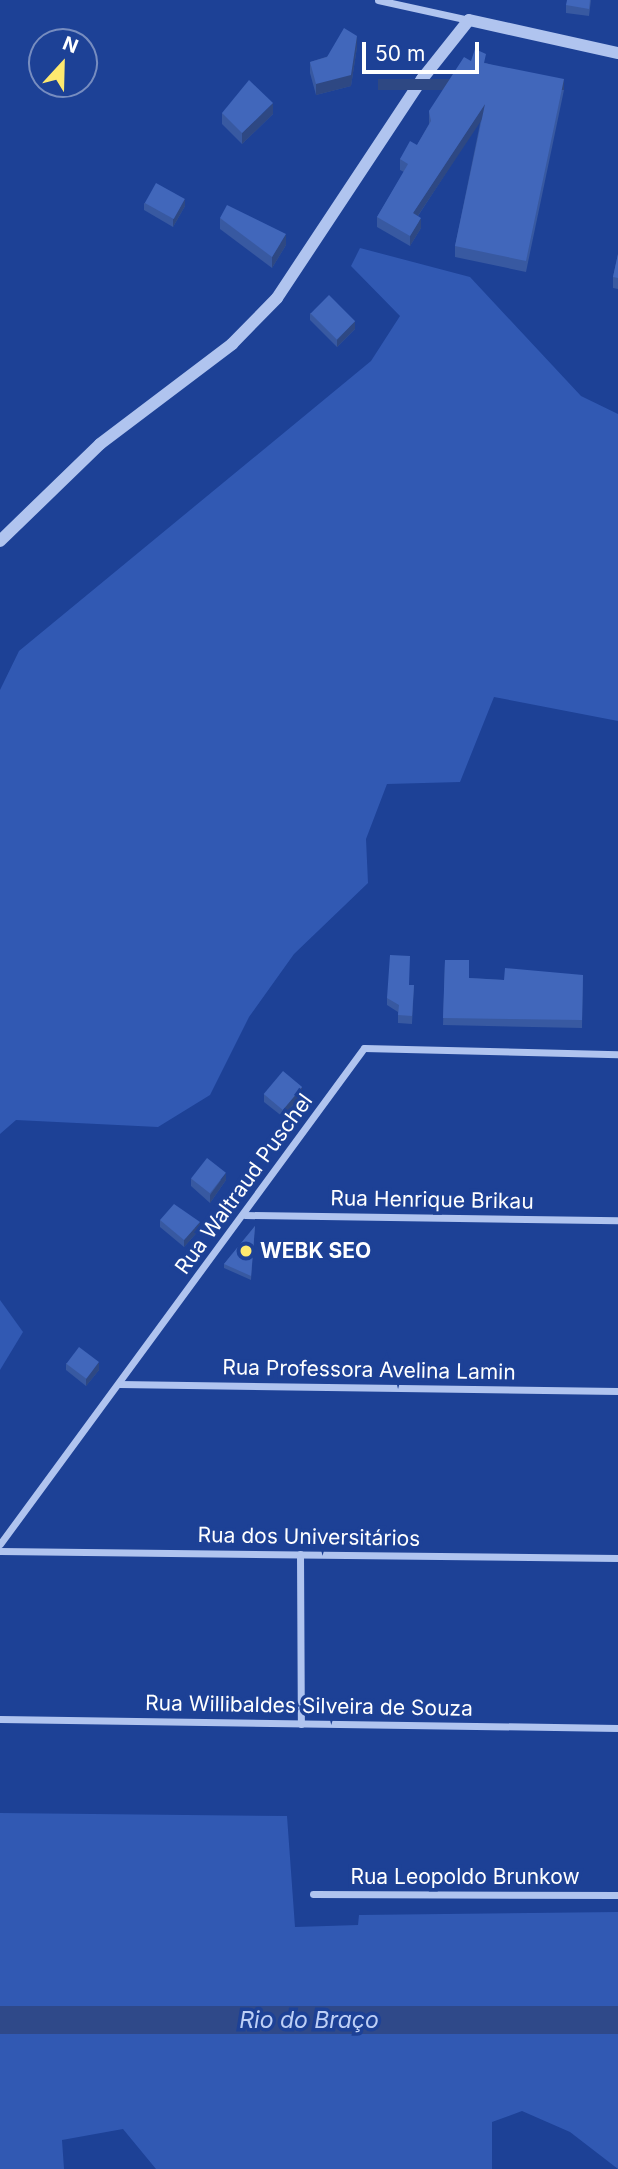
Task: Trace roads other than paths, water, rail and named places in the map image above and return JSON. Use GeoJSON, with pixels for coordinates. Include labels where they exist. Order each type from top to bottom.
{"type":"FeatureCollection","features":[{"type":"Feature","properties":{"kind":"street"},"geometry":{"type":"LineString","coordinates":[[378,0],[618,53]]}},
{"type":"Feature","properties":{"kind":"street"},"geometry":{"type":"LineString","coordinates":[[0,541],[100,444],[232,344],[278,298],[422,79],[469,20]]}},
{"type":"Feature","properties":{"kind":"street","name":"Rua Waltraud Puschel"},"geometry":{"type":"LineString","coordinates":[[0,1544],[245,1215],[364,1048],[618,1054]]}},
{"type":"Feature","properties":{"kind":"street","name":"Rua Henrique Brikau"},"geometry":{"type":"LineString","coordinates":[[245,1215],[618,1220]]}},
{"type":"Feature","properties":{"kind":"street","name":"Rua Professora Avelina Lamin"},"geometry":{"type":"LineString","coordinates":[[119,1384],[618,1391]]}},
{"type":"Feature","properties":{"kind":"street","name":"Rua dos Universitários"},"geometry":{"type":"LineString","coordinates":[[0,1551],[618,1558]]}},
{"type":"Feature","properties":{"kind":"street"},"geometry":{"type":"LineString","coordinates":[[300,1554],[300,1724]]}},
{"type":"Feature","properties":{"kind":"street","name":"Rua Willibaldes Silveira de Souza"},"geometry":{"type":"LineString","coordinates":[[0,1719],[618,1728]]}},
{"type":"Feature","properties":{"kind":"street","name":"Rua Leopoldo Brunkow"},"geometry":{"type":"LineString","coordinates":[[313,1894],[618,1895]]}},
{"type":"Feature","properties":{"kind":"waterway","name":"Rio do Braço"},"geometry":{"type":"LineString","coordinates":[[0,2020],[618,2020]]}},
{"type":"Feature","properties":{"kind":"place","name":"WEBK SEO"},"geometry":{"type":"Point","coordinates":[246,1251]}}]}
